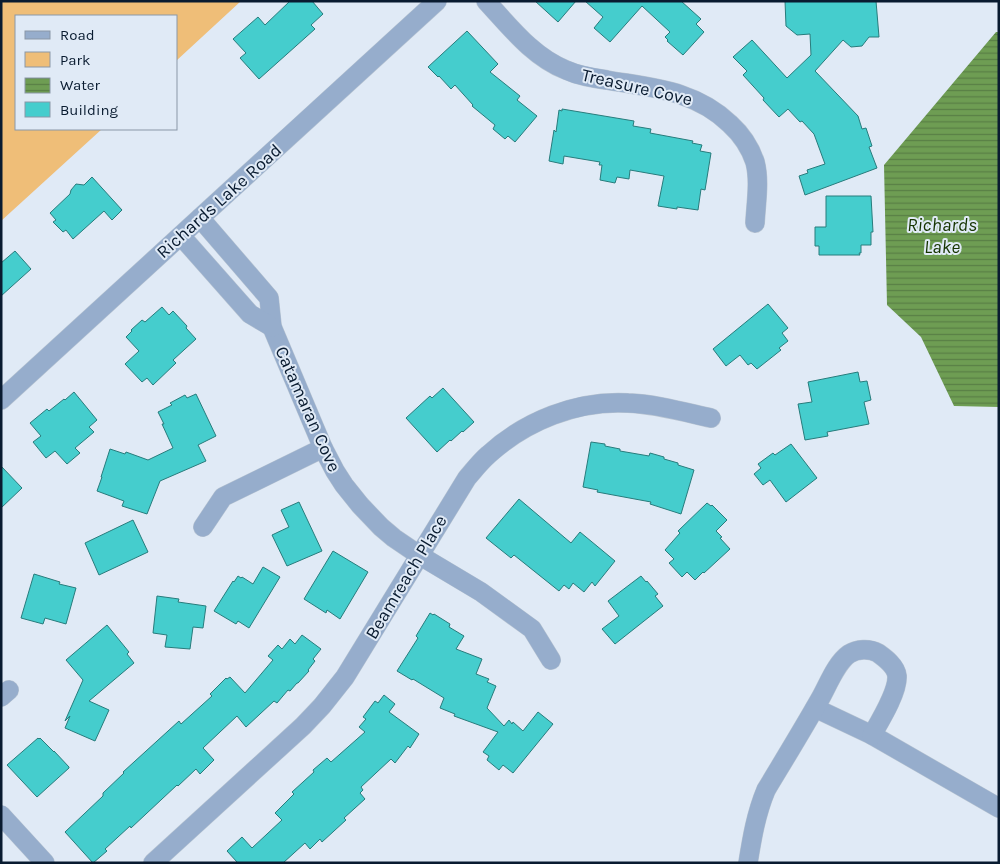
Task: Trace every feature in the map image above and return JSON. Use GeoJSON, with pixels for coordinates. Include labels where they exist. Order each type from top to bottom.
{"type":"FeatureCollection","features":[{"type":"Feature","properties":{"kind":"street","name":"Richards Lake Road"},"geometry":{"type":"LineString","coordinates":[[1,400],[437,1]]}},
{"type":"Feature","properties":{"kind":"street","name":"Treasure Cove"},"geometry":{"type":"LineString","coordinates":[[486,1],[524,43],[543,58],[565,70],[584,76],[677,93],[701,102],[720,114],[737,130],[748,145],[755,162],[757,179],[756,222]]}},
{"type":"Feature","properties":{"kind":"street","name":"Catamaran Cove"},"geometry":{"type":"LineString","coordinates":[[200,218],[269,298],[272,327],[323,448],[335,471],[360,506],[394,538],[481,592],[532,629],[551,660]]}},
{"type":"Feature","properties":{"kind":"street","name":"Catamaran Cove"},"geometry":{"type":"LineString","coordinates":[[181,236],[250,314],[272,327]]}},
{"type":"Feature","properties":{"kind":"street","name":"Beamreach Place"},"geometry":{"type":"LineString","coordinates":[[153,863],[303,726],[322,706],[345,677],[467,478],[487,455],[511,436],[540,420],[568,410],[597,404],[627,403],[650,405],[711,418]]}},
{"type":"Feature","properties":{"kind":"street"},"geometry":{"type":"LineString","coordinates":[[203,527],[223,498],[323,448]]}},
{"type":"Feature","properties":{"kind":"street"},"geometry":{"type":"LineString","coordinates":[[748,863],[755,821],[766,790],[842,660],[850,653],[865,649],[876,652],[889,661],[897,675],[894,691],[884,715],[872,734]]}},
{"type":"Feature","properties":{"kind":"street"},"geometry":{"type":"LineString","coordinates":[[815,708],[872,734],[999,808]]}},
{"type":"Feature","properties":{"kind":"street"},"geometry":{"type":"LineString","coordinates":[[1,815],[45,863]]}},
{"type":"Feature","properties":{"kind":"green space"},"geometry":{"type":"Polygon","coordinates":[[[1,1],[241,1],[178,59],[178,15],[15,15],[15,130],[101,130],[1,221],[1,1]]]}},
{"type":"Feature","properties":{"kind":"water","name":"Richards Lake"},"geometry":{"type":"Polygon","coordinates":[[[996,32],[999,32],[999,407],[954,406],[921,337],[887,305],[884,165],[996,32]]]}},
{"type":"Feature","properties":{"kind":"building"},"geometry":{"type":"Polygon","coordinates":[[[290,1],[312,1],[323,14],[311,25],[315,29],[259,79],[240,58],[246,53],[233,39],[258,17],[265,25],[290,1]]]}},
{"type":"Feature","properties":{"kind":"building"},"geometry":{"type":"Polygon","coordinates":[[[535,1],[576,1],[558,22],[535,1]]]}},
{"type":"Feature","properties":{"kind":"building"},"geometry":{"type":"Polygon","coordinates":[[[585,1],[681,1],[701,19],[696,24],[704,32],[683,55],[667,41],[665,37],[670,32],[642,6],[610,42],[594,28],[603,17],[585,1]]]}},
{"type":"Feature","properties":{"kind":"building"},"geometry":{"type":"Polygon","coordinates":[[[785,1],[876,1],[879,37],[869,37],[862,46],[851,47],[843,40],[815,71],[858,116],[862,129],[866,128],[872,146],[869,147],[877,168],[805,195],[799,176],[808,173],[807,170],[825,164],[814,134],[788,109],[779,117],[743,75],[747,71],[733,57],[752,40],[787,78],[811,55],[810,34],[797,35],[786,26],[785,1]]]}},
{"type":"Feature","properties":{"kind":"building"},"geometry":{"type":"Polygon","coordinates":[[[467,31],[498,64],[490,72],[520,96],[517,100],[537,116],[515,142],[508,136],[505,139],[493,129],[495,125],[472,106],[455,85],[451,89],[428,67],[467,31]]]}},
{"type":"Feature","properties":{"kind":"building"},"geometry":{"type":"Polygon","coordinates":[[[562,109],[634,121],[633,126],[651,129],[650,133],[693,141],[692,143],[702,145],[700,151],[711,153],[705,190],[701,189],[698,210],[658,206],[664,176],[630,170],[629,179],[617,177],[615,183],[600,180],[602,165],[599,165],[600,162],[564,156],[563,164],[549,161],[559,110],[562,111],[562,109]]]}},
{"type":"Feature","properties":{"kind":"building"},"geometry":{"type":"Polygon","coordinates":[[[92,177],[122,210],[112,220],[104,211],[73,239],[66,230],[63,232],[53,222],[56,220],[50,213],[70,194],[76,184],[84,185],[92,177]]]}},
{"type":"Feature","properties":{"kind":"building"},"geometry":{"type":"Polygon","coordinates":[[[826,196],[871,196],[873,232],[871,232],[871,245],[861,245],[860,255],[819,255],[819,246],[815,246],[815,227],[826,227],[826,196]]]}},
{"type":"Feature","properties":{"kind":"building"},"geometry":{"type":"Polygon","coordinates":[[[15,251],[31,269],[1,296],[1,263],[15,251]]]}},
{"type":"Feature","properties":{"kind":"building"},"geometry":{"type":"Polygon","coordinates":[[[768,304],[788,328],[782,333],[788,341],[779,348],[781,350],[757,369],[751,363],[748,365],[740,355],[726,366],[713,349],[768,304]]]}},
{"type":"Feature","properties":{"kind":"building"},"geometry":{"type":"Polygon","coordinates":[[[162,307],[169,315],[173,311],[196,339],[173,360],[176,363],[153,385],[147,378],[142,382],[125,364],[139,351],[126,337],[142,320],[145,322],[162,307]]]}},
{"type":"Feature","properties":{"kind":"building"},"geometry":{"type":"Polygon","coordinates":[[[858,372],[860,382],[867,381],[871,400],[864,402],[869,424],[827,432],[828,436],[805,440],[798,404],[812,402],[808,382],[858,372]]]}},
{"type":"Feature","properties":{"kind":"building"},"geometry":{"type":"Polygon","coordinates":[[[443,388],[474,422],[437,452],[406,418],[430,396],[432,398],[443,388]]]}},
{"type":"Feature","properties":{"kind":"building"},"geometry":{"type":"Polygon","coordinates":[[[74,392],[97,420],[89,427],[94,432],[75,448],[80,453],[67,464],[55,451],[46,458],[33,442],[41,436],[30,423],[47,409],[49,411],[74,392]]]}},
{"type":"Feature","properties":{"kind":"building"},"geometry":{"type":"Polygon","coordinates":[[[196,394],[216,436],[198,445],[206,461],[160,481],[147,514],[122,506],[124,501],[97,491],[110,449],[125,454],[126,452],[148,460],[173,448],[158,412],[172,405],[170,403],[185,395],[187,398],[196,394]]]}},
{"type":"Feature","properties":{"kind":"building"},"geometry":{"type":"Polygon","coordinates":[[[591,442],[605,444],[605,446],[620,449],[620,451],[649,456],[650,453],[694,470],[681,514],[650,504],[651,502],[597,492],[598,490],[583,487],[591,442]]]}},
{"type":"Feature","properties":{"kind":"building"},"geometry":{"type":"Polygon","coordinates":[[[791,444],[817,478],[786,502],[770,480],[763,485],[754,474],[761,468],[758,464],[773,453],[775,455],[791,444]]]}},
{"type":"Feature","properties":{"kind":"building"},"geometry":{"type":"Polygon","coordinates":[[[1,466],[22,488],[1,508],[1,466]]]}},
{"type":"Feature","properties":{"kind":"building"},"geometry":{"type":"Polygon","coordinates":[[[519,499],[571,543],[580,532],[615,561],[595,586],[592,582],[584,592],[573,583],[569,589],[564,585],[559,591],[514,555],[511,558],[486,538],[519,499]]]}},
{"type":"Feature","properties":{"kind":"building"},"geometry":{"type":"Polygon","coordinates":[[[299,502],[322,551],[287,566],[272,535],[289,527],[281,510],[299,502]]]}},
{"type":"Feature","properties":{"kind":"building"},"geometry":{"type":"Polygon","coordinates":[[[707,503],[712,505],[727,520],[716,531],[730,549],[695,580],[687,572],[682,577],[669,563],[674,559],[665,550],[680,533],[678,531],[707,503]]]}},
{"type":"Feature","properties":{"kind":"building"},"geometry":{"type":"Polygon","coordinates":[[[133,520],[148,552],[99,575],[85,543],[133,520]]]}},
{"type":"Feature","properties":{"kind":"building"},"geometry":{"type":"Polygon","coordinates":[[[333,551],[368,572],[340,619],[327,610],[326,613],[304,599],[333,551]]]}},
{"type":"Feature","properties":{"kind":"building"},"geometry":{"type":"Polygon","coordinates":[[[263,567],[280,577],[249,628],[238,621],[236,624],[214,611],[238,576],[253,584],[263,567]]]}},
{"type":"Feature","properties":{"kind":"building"},"geometry":{"type":"Polygon","coordinates":[[[34,574],[60,582],[59,584],[76,588],[66,624],[45,618],[43,624],[21,618],[34,574]]]}},
{"type":"Feature","properties":{"kind":"building"},"geometry":{"type":"Polygon","coordinates":[[[641,576],[658,594],[655,596],[663,606],[615,644],[602,629],[619,616],[608,601],[641,576]]]}},
{"type":"Feature","properties":{"kind":"building"},"geometry":{"type":"Polygon","coordinates":[[[157,596],[179,599],[178,602],[206,606],[203,628],[193,627],[190,649],[165,647],[167,635],[153,633],[157,596]]]}},
{"type":"Feature","properties":{"kind":"building"},"geometry":{"type":"Polygon","coordinates":[[[430,613],[450,624],[449,627],[464,636],[456,649],[482,659],[476,674],[489,679],[487,682],[496,686],[487,708],[504,726],[509,720],[523,731],[538,712],[553,724],[513,773],[503,765],[499,770],[487,760],[489,756],[483,752],[498,732],[454,716],[455,714],[440,708],[444,698],[397,671],[418,638],[416,636],[430,613]]]}},
{"type":"Feature","properties":{"kind":"building"},"geometry":{"type":"Polygon","coordinates":[[[107,625],[129,652],[127,654],[134,663],[89,701],[109,710],[95,741],[65,728],[70,716],[65,721],[83,680],[66,660],[107,625]]]}},
{"type":"Feature","properties":{"kind":"building"},"geometry":{"type":"Polygon","coordinates":[[[302,635],[321,649],[313,659],[315,661],[309,671],[298,683],[290,691],[288,690],[277,703],[274,701],[246,727],[237,716],[203,748],[214,760],[200,774],[196,769],[177,785],[131,828],[130,826],[105,849],[107,851],[93,863],[65,832],[103,796],[103,793],[123,772],[179,721],[181,724],[212,696],[210,694],[226,678],[230,677],[245,693],[273,660],[268,656],[278,645],[282,649],[290,639],[295,644],[302,635]]]}},
{"type":"Feature","properties":{"kind":"building"},"geometry":{"type":"Polygon","coordinates":[[[384,695],[395,704],[389,712],[419,734],[410,748],[408,746],[395,763],[391,759],[361,787],[363,790],[360,793],[365,799],[322,842],[320,839],[310,849],[305,843],[283,863],[236,863],[227,851],[242,837],[252,848],[282,820],[275,813],[294,794],[292,792],[327,758],[331,762],[365,732],[359,727],[366,719],[363,717],[375,701],[378,703],[384,695]]]}},
{"type":"Feature","properties":{"kind":"building"},"geometry":{"type":"Polygon","coordinates":[[[38,738],[54,751],[69,768],[37,797],[7,765],[38,738]]]}}]}
